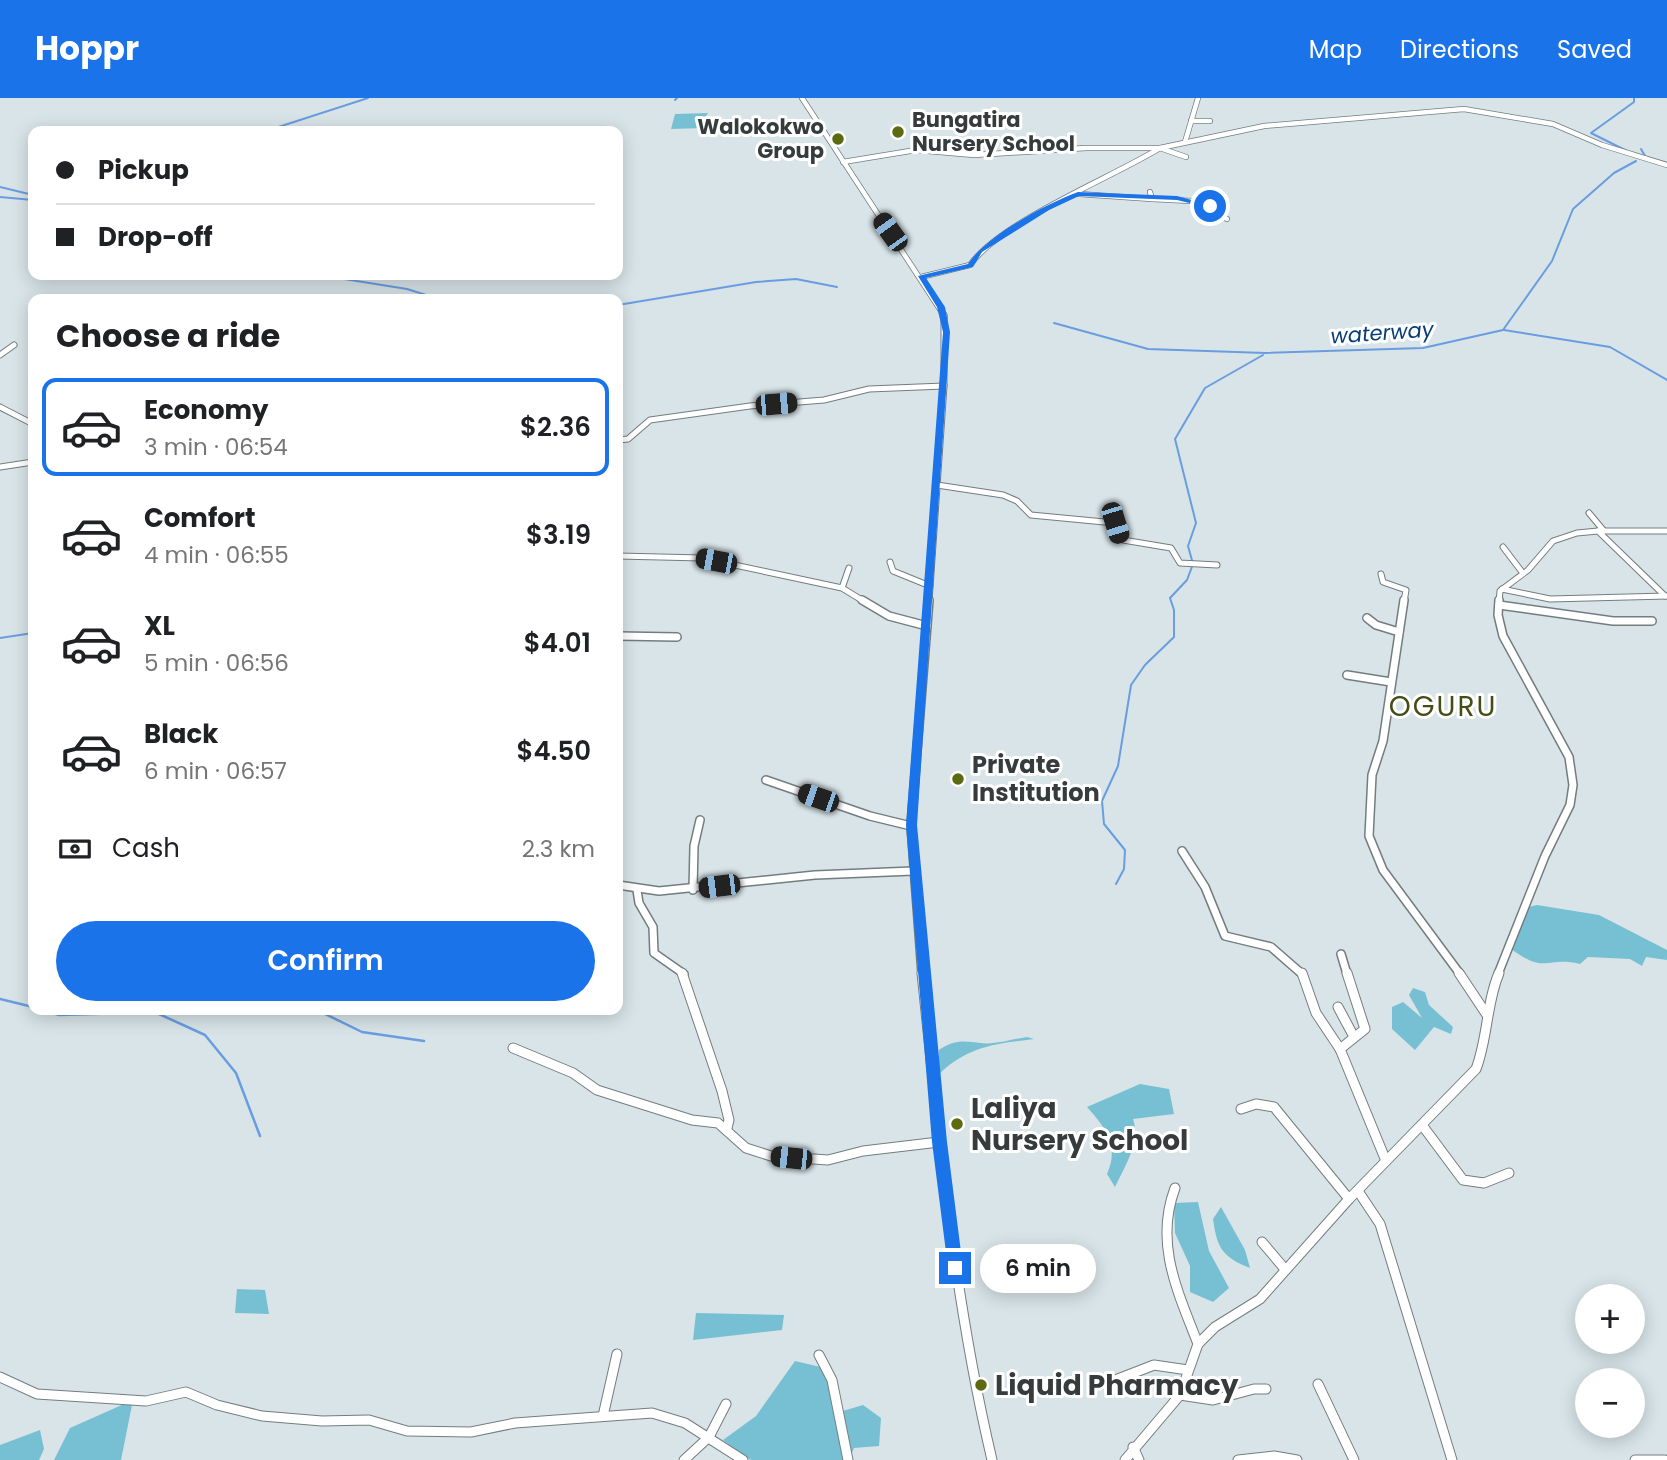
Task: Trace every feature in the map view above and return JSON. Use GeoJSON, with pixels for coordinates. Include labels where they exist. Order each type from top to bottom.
{"type":"FeatureCollection","features":[{"type":"Feature","properties":{"kind":"street"},"geometry":{"type":"LineString","coordinates":[[803,98],[921,276],[945,317],[944,386],[911,825],[939,1142],[963,1320],[992,1460]]}},
{"type":"Feature","properties":{"kind":"street"},"geometry":{"type":"LineString","coordinates":[[1185,142],[1198,98]]}},
{"type":"Feature","properties":{"kind":"street"},"geometry":{"type":"LineString","coordinates":[[843,162],[916,150],[974,155],[1086,148],[1160,148],[1272,125],[1472,110],[1553,124],[1602,145],[1667,165]]}},
{"type":"Feature","properties":{"kind":"street"},"geometry":{"type":"LineString","coordinates":[[1191,121],[1210,121]]}},
{"type":"Feature","properties":{"kind":"street"},"geometry":{"type":"LineString","coordinates":[[921,276],[970,265],[979,251],[1046,209],[1160,148],[1186,157]]}},
{"type":"Feature","properties":{"kind":"street"},"geometry":{"type":"LineString","coordinates":[[1150,192],[1152,199]]}},
{"type":"Feature","properties":{"kind":"street"},"geometry":{"type":"LineString","coordinates":[[1078,194],[1177,198],[1207,204],[1227,219]]}},
{"type":"Feature","properties":{"kind":"street"},"geometry":{"type":"LineString","coordinates":[[0,355],[14,345]]}},
{"type":"Feature","properties":{"kind":"street"},"geometry":{"type":"LineString","coordinates":[[623,440],[628,439],[650,420],[750,406],[824,400],[869,389],[944,386]]}},
{"type":"Feature","properties":{"kind":"street"},"geometry":{"type":"LineString","coordinates":[[0,407],[28,421]]}},
{"type":"Feature","properties":{"kind":"street"},"geometry":{"type":"LineString","coordinates":[[0,467],[28,463]]}},
{"type":"Feature","properties":{"kind":"street"},"geometry":{"type":"LineString","coordinates":[[937,485],[1003,495],[1017,501],[1031,515],[1115,523],[1123,540],[1171,548],[1180,563],[1217,565]]}},
{"type":"Feature","properties":{"kind":"street"},"geometry":{"type":"LineString","coordinates":[[1589,513],[1601,531],[1651,586],[1666,596]]}},
{"type":"Feature","properties":{"kind":"street"},"geometry":{"type":"LineString","coordinates":[[1125,1460],[1133,1447],[1180,1395],[1198,1344],[1215,1327],[1260,1299],[1284,1268],[1476,1069],[1485,1045],[1487,1015],[1504,955],[1570,806],[1573,785],[1569,757],[1503,636],[1498,615],[1503,589],[1553,541],[1601,531],[1667,531]]}},
{"type":"Feature","properties":{"kind":"street"},"geometry":{"type":"LineString","coordinates":[[1503,547],[1522,572]]}},
{"type":"Feature","properties":{"kind":"street"},"geometry":{"type":"LineString","coordinates":[[623,556],[702,558],[842,588],[889,616],[927,626]]}},
{"type":"Feature","properties":{"kind":"street"},"geometry":{"type":"LineString","coordinates":[[890,562],[893,570],[930,586]]}},
{"type":"Feature","properties":{"kind":"street"},"geometry":{"type":"LineString","coordinates":[[842,588],[849,568]]}},
{"type":"Feature","properties":{"kind":"street"},"geometry":{"type":"LineString","coordinates":[[1381,574],[1383,582],[1406,590],[1383,741],[1372,775],[1369,836],[1383,870],[1446,953],[1487,1015]]}},
{"type":"Feature","properties":{"kind":"street"},"geometry":{"type":"LineString","coordinates":[[1503,589],[1550,599],[1666,596]]}},
{"type":"Feature","properties":{"kind":"street"},"geometry":{"type":"LineString","coordinates":[[1499,605],[1613,621],[1652,621]]}},
{"type":"Feature","properties":{"kind":"street"},"geometry":{"type":"LineString","coordinates":[[1367,618],[1376,625],[1399,632]]}},
{"type":"Feature","properties":{"kind":"street"},"geometry":{"type":"LineString","coordinates":[[623,636],[677,637]]}},
{"type":"Feature","properties":{"kind":"street"},"geometry":{"type":"LineString","coordinates":[[1347,675],[1391,682]]}},
{"type":"Feature","properties":{"kind":"street"},"geometry":{"type":"LineString","coordinates":[[766,780],[870,816],[911,825]]}},
{"type":"Feature","properties":{"kind":"street"},"geometry":{"type":"LineString","coordinates":[[693,890],[694,846],[700,820]]}},
{"type":"Feature","properties":{"kind":"street"},"geometry":{"type":"LineString","coordinates":[[1182,851],[1205,887],[1225,936],[1230,940],[1271,947],[1301,970],[1316,1013],[1340,1049],[1386,1161]]}},
{"type":"Feature","properties":{"kind":"street"},"geometry":{"type":"LineString","coordinates":[[623,886],[637,890],[693,890],[815,875],[914,871]]}},
{"type":"Feature","properties":{"kind":"street"},"geometry":{"type":"LineString","coordinates":[[637,890],[639,903],[653,927],[654,953],[664,962],[679,967],[686,977],[690,1003],[718,1070],[729,1120],[727,1128]]}},
{"type":"Feature","properties":{"kind":"street"},"geometry":{"type":"LineString","coordinates":[[1340,1049],[1365,1029],[1341,954]]}},
{"type":"Feature","properties":{"kind":"street"},"geometry":{"type":"LineString","coordinates":[[1338,1007],[1354,1037]]}},
{"type":"Feature","properties":{"kind":"street"},"geometry":{"type":"LineString","coordinates":[[513,1048],[573,1073],[597,1090],[692,1121],[707,1120],[727,1128],[746,1148],[771,1156],[828,1160],[863,1151],[939,1142]]}},
{"type":"Feature","properties":{"kind":"street"},"geometry":{"type":"LineString","coordinates":[[1241,1109],[1266,1103],[1274,1107],[1349,1199]]}},
{"type":"Feature","properties":{"kind":"street"},"geometry":{"type":"LineString","coordinates":[[1422,1125],[1463,1181],[1484,1183],[1509,1173]]}},
{"type":"Feature","properties":{"kind":"street"},"geometry":{"type":"LineString","coordinates":[[1175,1188],[1164,1216],[1168,1266],[1198,1344]]}},
{"type":"Feature","properties":{"kind":"street"},"geometry":{"type":"LineString","coordinates":[[1358,1191],[1380,1224],[1451,1460]]}},
{"type":"Feature","properties":{"kind":"street"},"geometry":{"type":"LineString","coordinates":[[1262,1241],[1284,1268]]}},
{"type":"Feature","properties":{"kind":"street"},"geometry":{"type":"LineString","coordinates":[[603,1416],[617,1354]]}},
{"type":"Feature","properties":{"kind":"street"},"geometry":{"type":"LineString","coordinates":[[819,1356],[832,1380],[848,1460]]}},
{"type":"Feature","properties":{"kind":"street"},"geometry":{"type":"LineString","coordinates":[[1105,1384],[1149,1364],[1166,1363],[1188,1370]]}},
{"type":"Feature","properties":{"kind":"street"},"geometry":{"type":"LineString","coordinates":[[0,1377],[37,1394],[146,1401],[186,1392],[217,1405],[262,1416],[322,1421],[369,1420],[407,1431],[471,1432],[515,1423],[660,1414],[709,1437],[743,1460]]}},
{"type":"Feature","properties":{"kind":"street"},"geometry":{"type":"LineString","coordinates":[[1318,1384],[1354,1460]]}},
{"type":"Feature","properties":{"kind":"street"},"geometry":{"type":"LineString","coordinates":[[1180,1395],[1199,1400],[1218,1400],[1252,1387],[1266,1389]]}},
{"type":"Feature","properties":{"kind":"street"},"geometry":{"type":"LineString","coordinates":[[684,1460],[709,1437],[726,1404]]}},
{"type":"Feature","properties":{"kind":"street"},"geometry":{"type":"LineString","coordinates":[[1133,1447],[1139,1460]]}},
{"type":"Feature","properties":{"kind":"street"},"geometry":{"type":"LineString","coordinates":[[1237,1460],[1274,1456],[1297,1460]]}},
{"type":"Feature","properties":{"kind":"street"},"geometry":{"type":"LineString","coordinates":[[1635,1460],[1665,1460]]}},
{"type":"Feature","properties":{"kind":"shaded area"},"geometry":{"type":"Polygon","coordinates":[[[708,113],[703,121],[704,128],[671,129],[675,114],[708,113]]]}},
{"type":"Feature","properties":{"kind":"shaded area"},"geometry":{"type":"Polygon","coordinates":[[[1537,905],[1599,915],[1667,950],[1667,960],[1646,957],[1642,966],[1630,959],[1588,957],[1580,964],[1532,961],[1511,949],[1528,907],[1537,905]]]}},
{"type":"Feature","properties":{"kind":"shaded area"},"geometry":{"type":"Polygon","coordinates":[[[1413,988],[1425,992],[1429,1005],[1453,1027],[1451,1034],[1434,1027],[1415,1050],[1392,1029],[1392,1007],[1403,1002],[1422,1018],[1409,995],[1413,988]]]}},
{"type":"Feature","properties":{"kind":"shaded area"},"geometry":{"type":"Polygon","coordinates":[[[1027,1037],[1034,1039],[994,1045],[972,1052],[939,1074],[939,1050],[950,1044],[965,1041],[992,1043],[1027,1037]]]}},
{"type":"Feature","properties":{"kind":"shaded area"},"geometry":{"type":"Polygon","coordinates":[[[1140,1084],[1169,1089],[1174,1114],[1133,1119],[1133,1145],[1115,1187],[1107,1174],[1112,1155],[1109,1138],[1087,1107],[1140,1084]]]}},
{"type":"Feature","properties":{"kind":"shaded area"},"geometry":{"type":"Polygon","coordinates":[[[1198,1202],[1209,1251],[1229,1288],[1213,1302],[1190,1292],[1190,1266],[1175,1233],[1174,1203],[1198,1202]]]}},
{"type":"Feature","properties":{"kind":"shaded area"},"geometry":{"type":"Polygon","coordinates":[[[1221,1207],[1245,1250],[1250,1268],[1233,1260],[1219,1244],[1213,1219],[1221,1207]]]}},
{"type":"Feature","properties":{"kind":"shaded area"},"geometry":{"type":"Polygon","coordinates":[[[237,1289],[265,1290],[269,1314],[235,1313],[237,1289]]]}},
{"type":"Feature","properties":{"kind":"shaded area"},"geometry":{"type":"Polygon","coordinates":[[[696,1313],[784,1315],[782,1330],[693,1340],[696,1313]]]}},
{"type":"Feature","properties":{"kind":"shaded area"},"geometry":{"type":"Polygon","coordinates":[[[795,1361],[825,1368],[836,1413],[863,1405],[881,1418],[879,1446],[854,1448],[849,1460],[751,1460],[723,1440],[756,1416],[795,1361]]]}},
{"type":"Feature","properties":{"kind":"shaded area"},"geometry":{"type":"Polygon","coordinates":[[[133,1400],[121,1460],[54,1460],[70,1428],[133,1400]]]}},
{"type":"Feature","properties":{"kind":"shaded area"},"geometry":{"type":"Polygon","coordinates":[[[40,1430],[44,1449],[39,1460],[0,1460],[0,1445],[40,1430]]]}},
{"type":"Feature","properties":{"kind":"waterway"},"geometry":{"type":"LineString","coordinates":[[281,126],[368,98]]}},
{"type":"Feature","properties":{"kind":"waterway","name":"waterway"},"geometry":{"type":"LineString","coordinates":[[1627,151],[1591,133],[1634,102],[1634,98]]}},
{"type":"Feature","properties":{"kind":"waterway"},"geometry":{"type":"LineString","coordinates":[[1641,149],[1645,156]]}},
{"type":"Feature","properties":{"kind":"waterway","name":"waterway"},"geometry":{"type":"LineString","coordinates":[[1054,323],[1148,349],[1265,353],[1423,348],[1503,330],[1552,261],[1573,209],[1614,173],[1636,161]]}},
{"type":"Feature","properties":{"kind":"waterway"},"geometry":{"type":"LineString","coordinates":[[0,187],[28,194]]}},
{"type":"Feature","properties":{"kind":"waterway"},"geometry":{"type":"LineString","coordinates":[[0,197],[28,200]]}},
{"type":"Feature","properties":{"kind":"waterway"},"geometry":{"type":"LineString","coordinates":[[623,304],[756,282],[796,279],[837,287]]}},
{"type":"Feature","properties":{"kind":"waterway"},"geometry":{"type":"LineString","coordinates":[[350,280],[423,294]]}},
{"type":"Feature","properties":{"kind":"waterway"},"geometry":{"type":"LineString","coordinates":[[1504,330],[1610,347],[1667,380]]}},
{"type":"Feature","properties":{"kind":"waterway"},"geometry":{"type":"LineString","coordinates":[[1116,884],[1124,869],[1125,850],[1104,824],[1102,801],[1118,766],[1131,685],[1145,665],[1174,637],[1174,610],[1170,598],[1187,580],[1193,564],[1188,546],[1196,523],[1175,439],[1205,388],[1263,355]]}},
{"type":"Feature","properties":{"kind":"waterway"},"geometry":{"type":"LineString","coordinates":[[0,638],[28,634]]}},
{"type":"Feature","properties":{"kind":"waterway"},"geometry":{"type":"LineString","coordinates":[[0,999],[28,1006]]}},
{"type":"Feature","properties":{"kind":"waterway"},"geometry":{"type":"LineString","coordinates":[[161,1015],[205,1035],[236,1073],[260,1136]]}},
{"type":"Feature","properties":{"kind":"waterway"},"geometry":{"type":"LineString","coordinates":[[327,1015],[362,1032],[424,1041]]}},
{"type":"Feature","properties":{"kind":"place","name":"Bungatira Nursery School"},"geometry":{"type":"Point","coordinates":[898,132]}},
{"type":"Feature","properties":{"kind":"place","name":"Walokokwo Group"},"geometry":{"type":"Point","coordinates":[838,139]}},
{"type":"Feature","properties":{"kind":"place","name":"Private Institution"},"geometry":{"type":"Point","coordinates":[958,779]}},
{"type":"Feature","properties":{"kind":"place","name":"Laliya Nursery School"},"geometry":{"type":"Point","coordinates":[957,1124]}},
{"type":"Feature","properties":{"kind":"place","name":"Liquid Pharmacy"},"geometry":{"type":"Point","coordinates":[981,1385]}},
{"type":"Feature","properties":{"kind":"district","name":"OGURU"},"geometry":{"type":"Point","coordinates":[1443,706]}},
{"type":"Feature","properties":{"kind":"route"},"geometry":{"type":"LineString","coordinates":[[955,1268],[939,1142],[916,910],[911,825],[935,530],[947,332],[941,307],[921,276],[970,265],[979,251],[1046,209],[1078,194],[1140,199],[1177,198],[1210,206]]}}]}
